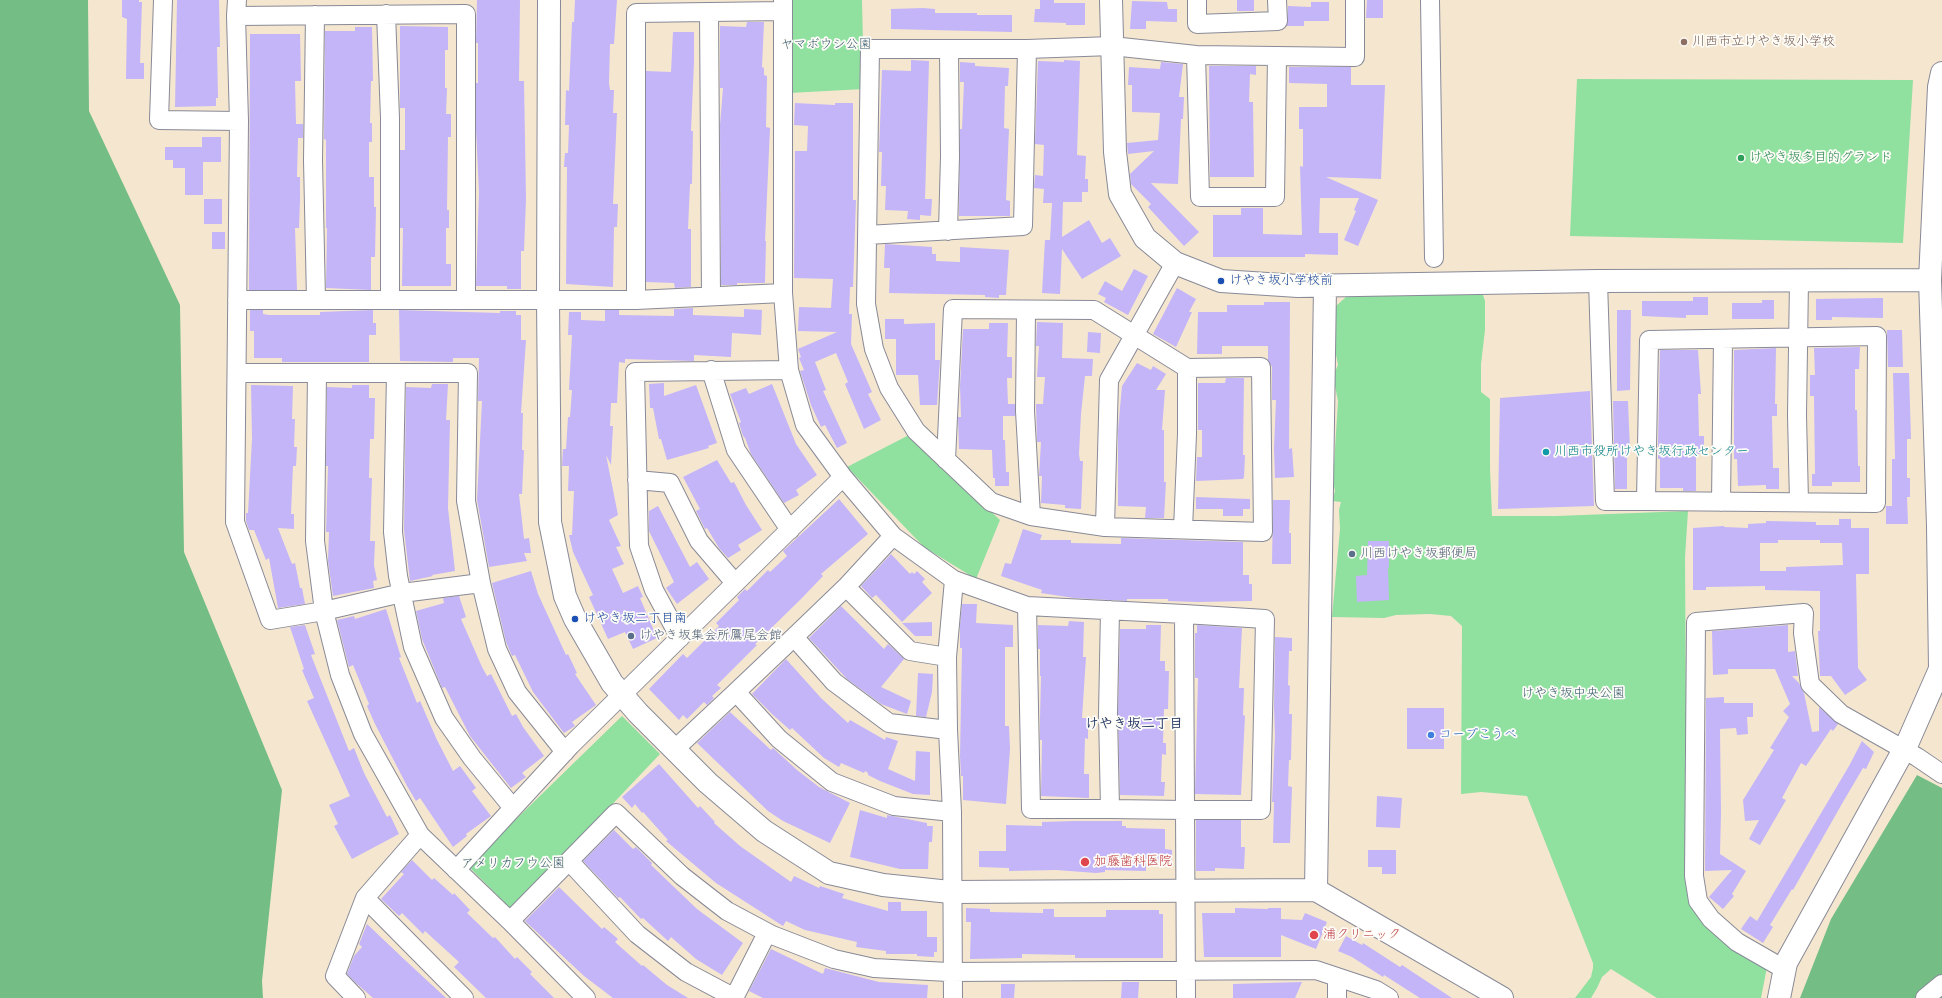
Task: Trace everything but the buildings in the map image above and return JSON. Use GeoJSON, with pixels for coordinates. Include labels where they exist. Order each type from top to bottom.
{"type":"FeatureCollection","features":[{"type":"Feature","properties":{"kind":"street"},"geometry":{"type":"LineString","coordinates":[[163,0],[159,120],[239,121]]}},
{"type":"Feature","properties":{"kind":"street"},"geometry":{"type":"LineString","coordinates":[[549,0],[548,300],[550,522],[565,596],[575,619],[612,683],[622,695],[708,783],[764,831],[829,873],[883,885],[952,892],[1316,890],[1502,998]]}},
{"type":"Feature","properties":{"kind":"street"},"geometry":{"type":"LineString","coordinates":[[1111,0],[1115,152],[1120,194],[1145,238],[1175,263],[1221,282],[1325,286],[1598,281],[1799,280],[1936,285]]}},
{"type":"Feature","properties":{"kind":"street"},"geometry":{"type":"LineString","coordinates":[[1197,0],[1197,24],[1278,21],[1277,0]]}},
{"type":"Feature","properties":{"kind":"street"},"geometry":{"type":"LineString","coordinates":[[946,460],[953,309],[1094,310],[1187,368],[1261,367],[1263,532],[1104,527],[1031,516],[991,502],[946,460],[916,431],[889,388],[874,349],[866,304],[870,49],[949,50],[1112,46],[1196,55],[1355,57],[1355,0]]}},
{"type":"Feature","properties":{"kind":"street"},"geometry":{"type":"LineString","coordinates":[[1430,0],[1434,258]]}},
{"type":"Feature","properties":{"kind":"street"},"geometry":{"type":"LineString","coordinates":[[636,300],[636,13],[709,12],[783,5],[783,293],[789,370],[805,425],[843,477],[894,536],[954,580],[1027,606],[1265,619],[1261,810],[1031,809],[1027,606]]}},
{"type":"Feature","properties":{"kind":"street"},"geometry":{"type":"LineString","coordinates":[[466,300],[466,14],[315,15],[236,8],[239,121],[235,522],[270,620],[324,611],[402,593],[481,583]]}},
{"type":"Feature","properties":{"kind":"street"},"geometry":{"type":"LineString","coordinates":[[709,12],[710,296]]}},
{"type":"Feature","properties":{"kind":"street"},"geometry":{"type":"LineString","coordinates":[[386,14],[390,118],[390,300]]}},
{"type":"Feature","properties":{"kind":"street"},"geometry":{"type":"LineString","coordinates":[[315,15],[313,160],[316,300]]}},
{"type":"Feature","properties":{"kind":"street"},"geometry":{"type":"LineString","coordinates":[[867,235],[1023,226],[1027,49]]}},
{"type":"Feature","properties":{"kind":"street"},"geometry":{"type":"LineString","coordinates":[[948,231],[950,156],[949,50]]}},
{"type":"Feature","properties":{"kind":"street"},"geometry":{"type":"LineString","coordinates":[[1196,55],[1200,197],[1275,197],[1277,56]]}},
{"type":"Feature","properties":{"kind":"street"},"geometry":{"type":"LineString","coordinates":[[1779,998],[1786,963],[1904,750],[1940,669],[1940,526],[1936,285],[1939,87],[1942,73]]}},
{"type":"Feature","properties":{"kind":"street"},"geometry":{"type":"LineString","coordinates":[[1104,527],[1109,380],[1175,263]]}},
{"type":"Feature","properties":{"kind":"street"},"geometry":{"type":"LineString","coordinates":[[1799,280],[1797,415],[1799,502]]}},
{"type":"Feature","properties":{"kind":"street"},"geometry":{"type":"LineString","coordinates":[[1598,281],[1605,501],[1876,503],[1877,336],[1649,340],[1646,501]]}},
{"type":"Feature","properties":{"kind":"street"},"geometry":{"type":"LineString","coordinates":[[1316,890],[1325,286]]}},
{"type":"Feature","properties":{"kind":"street"},"geometry":{"type":"LineString","coordinates":[[237,300],[636,300],[783,293]]}},
{"type":"Feature","properties":{"kind":"street"},"geometry":{"type":"LineString","coordinates":[[1026,310],[1025,411],[1031,516]]}},
{"type":"Feature","properties":{"kind":"street"},"geometry":{"type":"LineString","coordinates":[[1721,502],[1723,339]]}},
{"type":"Feature","properties":{"kind":"street"},"geometry":{"type":"LineString","coordinates":[[1183,529],[1187,434],[1187,368]]}},
{"type":"Feature","properties":{"kind":"street"},"geometry":{"type":"LineString","coordinates":[[711,370],[736,450],[790,530]]}},
{"type":"Feature","properties":{"kind":"street"},"geometry":{"type":"LineString","coordinates":[[680,638],[654,590],[639,546],[635,372],[789,370]]}},
{"type":"Feature","properties":{"kind":"street"},"geometry":{"type":"LineString","coordinates":[[237,373],[468,373],[466,501],[481,583],[497,649],[517,692],[565,752]]}},
{"type":"Feature","properties":{"kind":"street"},"geometry":{"type":"LineString","coordinates":[[317,373],[315,540],[324,611],[340,675],[363,734],[420,835],[510,921],[586,998]]}},
{"type":"Feature","properties":{"kind":"street"},"geometry":{"type":"LineString","coordinates":[[396,373],[393,532],[398,576],[413,647],[444,718],[472,758],[513,808]]}},
{"type":"Feature","properties":{"kind":"street"},"geometry":{"type":"LineString","coordinates":[[456,870],[565,752],[843,477]]}},
{"type":"Feature","properties":{"kind":"street"},"geometry":{"type":"LineString","coordinates":[[637,480],[670,483],[699,541],[735,583]]}},
{"type":"Feature","properties":{"kind":"street"},"geometry":{"type":"LineString","coordinates":[[675,749],[846,587],[894,536]]}},
{"type":"Feature","properties":{"kind":"street"},"geometry":{"type":"LineString","coordinates":[[953,998],[952,812],[948,730],[947,657],[954,580]]}},
{"type":"Feature","properties":{"kind":"street"},"geometry":{"type":"LineString","coordinates":[[846,587],[910,651],[947,657]]}},
{"type":"Feature","properties":{"kind":"street"},"geometry":{"type":"LineString","coordinates":[[1110,610],[1108,714],[1110,809]]}},
{"type":"Feature","properties":{"kind":"street"},"geometry":{"type":"LineString","coordinates":[[1184,614],[1186,998]]}},
{"type":"Feature","properties":{"kind":"street"},"geometry":{"type":"LineString","coordinates":[[1784,969],[1737,942],[1711,919],[1698,900],[1694,876],[1696,622],[1804,614],[1803,633],[1810,684],[1841,714],[1904,750],[1942,774]]}},
{"type":"Feature","properties":{"kind":"street"},"geometry":{"type":"LineString","coordinates":[[794,637],[834,682],[888,723],[948,730]]}},
{"type":"Feature","properties":{"kind":"street"},"geometry":{"type":"LineString","coordinates":[[736,692],[779,739],[832,782],[894,806],[952,812]]}},
{"type":"Feature","properties":{"kind":"street"},"geometry":{"type":"LineString","coordinates":[[510,921],[616,813],[682,876],[727,911],[768,933],[834,959],[874,968],[953,972],[1316,970],[1376,990],[1389,998]]}},
{"type":"Feature","properties":{"kind":"street"},"geometry":{"type":"LineString","coordinates":[[356,998],[335,976],[365,898],[420,835]]}},
{"type":"Feature","properties":{"kind":"street"},"geometry":{"type":"LineString","coordinates":[[569,861],[637,934],[686,972],[734,998],[768,933]]}},
{"type":"Feature","properties":{"kind":"street"},"geometry":{"type":"LineString","coordinates":[[365,898],[464,998]]}},
{"type":"Feature","properties":{"kind":"street"},"geometry":{"type":"LineString","coordinates":[[1337,998],[1338,977]]}},
{"type":"Feature","properties":{"kind":"street"},"geometry":{"type":"LineString","coordinates":[[1925,998],[1942,984]]}},
{"type":"Feature","properties":{"kind":"green space"},"geometry":{"type":"Polygon","coordinates":[[[0,0],[88,0],[89,111],[180,305],[184,552],[282,790],[262,981],[263,998],[0,998],[0,0]]]}},
{"type":"Feature","properties":{"kind":"green space","name":"ヤマボウシ公園"},"geometry":{"type":"Polygon","coordinates":[[[789,0],[862,0],[864,89],[789,93],[789,0]]]}},
{"type":"Feature","properties":{"kind":"green space","name":"けやき坂多目的グランド"},"geometry":{"type":"Polygon","coordinates":[[[1577,79],[1913,80],[1903,243],[1570,236],[1577,79]]]}},
{"type":"Feature","properties":{"kind":"green space","name":"けやき坂中央公園"},"geometry":{"type":"Polygon","coordinates":[[[1352,295],[1483,295],[1485,301],[1485,330],[1481,364],[1481,392],[1490,399],[1492,516],[1556,516],[1688,511],[1685,557],[1687,887],[1767,967],[1761,998],[1657,998],[1611,969],[1602,977],[1591,998],[1575,998],[1591,977],[1593,963],[1527,796],[1481,792],[1461,794],[1462,626],[1451,616],[1430,614],[1396,615],[1384,618],[1332,617],[1340,529],[1339,510],[1341,502],[1332,501],[1335,491],[1333,481],[1338,401],[1333,376],[1338,365],[1334,345],[1335,317],[1336,306],[1346,297],[1352,295]]]}},
{"type":"Feature","properties":{"kind":"green space"},"geometry":{"type":"Polygon","coordinates":[[[909,435],[1000,520],[976,579],[924,547],[847,467],[909,435]]]}},
{"type":"Feature","properties":{"kind":"green space","name":"アメリカフウ公園"},"geometry":{"type":"Polygon","coordinates":[[[622,716],[660,754],[512,910],[468,866],[622,716]]]}},
{"type":"Feature","properties":{"kind":"green space"},"geometry":{"type":"Polygon","coordinates":[[[1917,775],[1942,788],[1942,998],[1800,998],[1831,919],[1917,775]]]}},
{"type":"Feature","properties":{"kind":"place","name":"川西市立けやき坂小学校"},"geometry":{"type":"Point","coordinates":[1684,42]}},
{"type":"Feature","properties":{"kind":"place","name":"けやき坂多目的グランド"},"geometry":{"type":"Point","coordinates":[1741,158]}},
{"type":"Feature","properties":{"kind":"place","name":"けやき坂小学校前"},"geometry":{"type":"Point","coordinates":[1221,281]}},
{"type":"Feature","properties":{"kind":"place","name":"川西市役所けやき坂行政センター"},"geometry":{"type":"Point","coordinates":[1546,452]}},
{"type":"Feature","properties":{"kind":"place","name":"川西けやき坂郵便局"},"geometry":{"type":"Point","coordinates":[1352,554]}},
{"type":"Feature","properties":{"kind":"place","name":"けやき坂二丁目南"},"geometry":{"type":"Point","coordinates":[575,619]}},
{"type":"Feature","properties":{"kind":"place","name":"けやき坂集会所鷹尾会館"},"geometry":{"type":"Point","coordinates":[631,636]}},
{"type":"Feature","properties":{"kind":"place","name":"コープこうべ"},"geometry":{"type":"Point","coordinates":[1431,735]}},
{"type":"Feature","properties":{"kind":"place","name":"加藤歯科医院"},"geometry":{"type":"Point","coordinates":[1085,862]}},
{"type":"Feature","properties":{"kind":"place","name":"浦クリニック"},"geometry":{"type":"Point","coordinates":[1314,935]}},
{"type":"Feature","properties":{"kind":"district","name":"けやき坂二丁目"},"geometry":{"type":"Point","coordinates":[1134,724]}}]}
